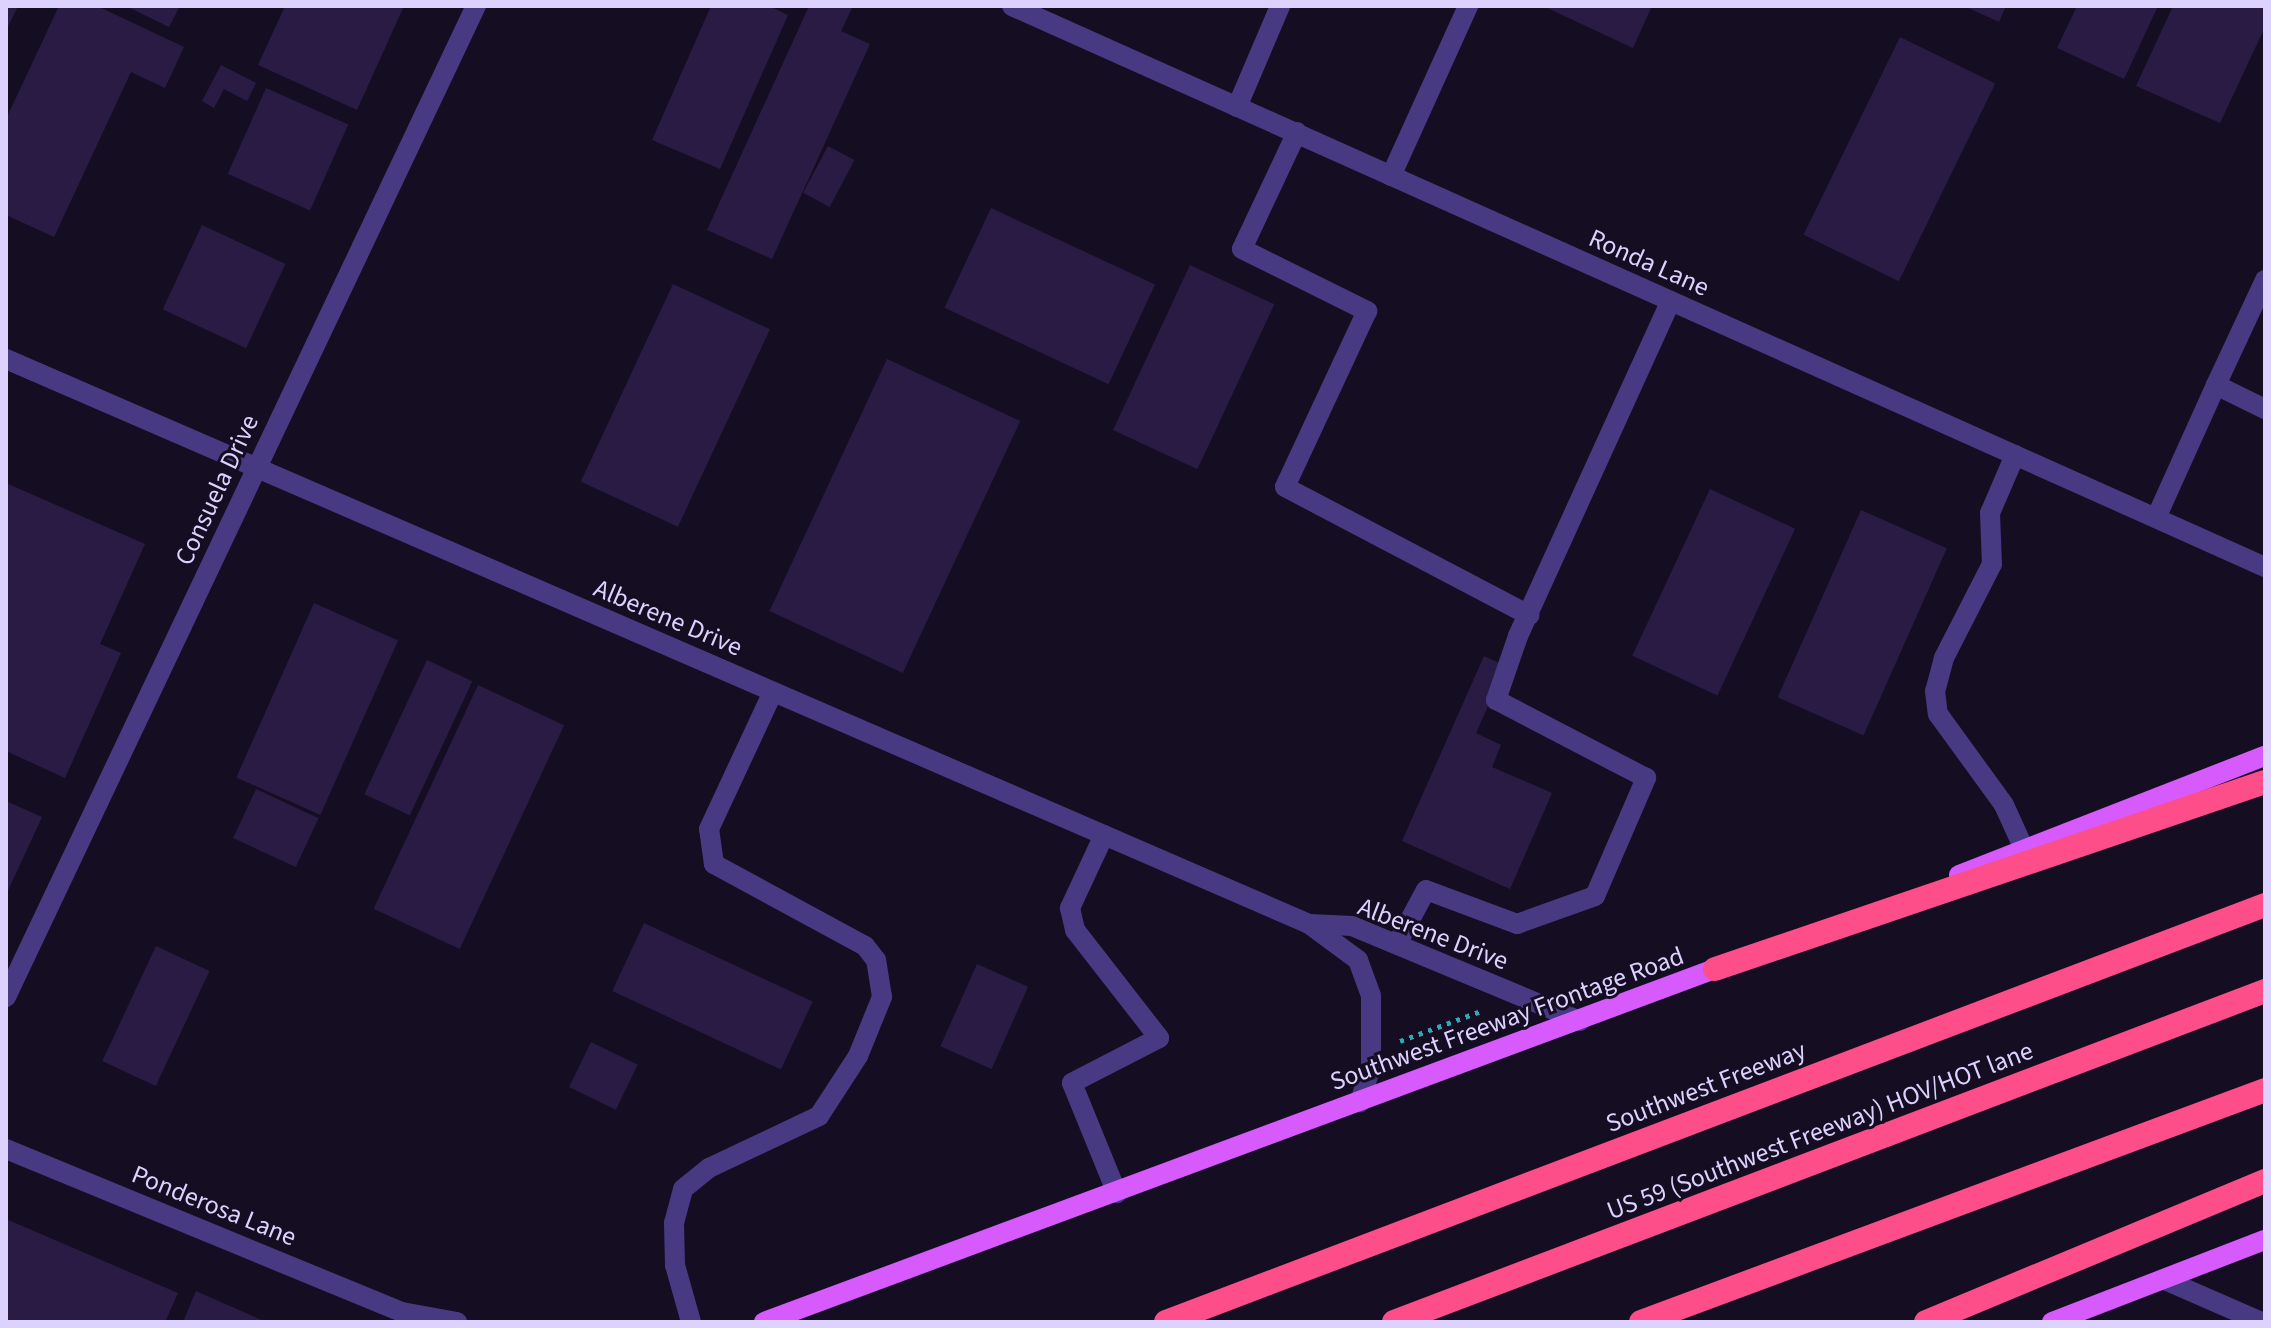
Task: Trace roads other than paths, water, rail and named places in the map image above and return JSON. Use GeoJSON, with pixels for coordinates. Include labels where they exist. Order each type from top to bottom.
{"type":"FeatureCollection","features":[{"type":"Feature","properties":{"kind":"highway"},"geometry":{"type":"LineString","coordinates":[[1715,969],[2265,782]]}},
{"type":"Feature","properties":{"kind":"highway","name":"Southwest Freeway"},"geometry":{"type":"LineString","coordinates":[[1166,1322],[2265,905]]}},
{"type":"Feature","properties":{"kind":"highway","name":"US 59 (Southwest Freeway) HOV/HOT lane"},"geometry":{"type":"LineString","coordinates":[[1394,1322],[2265,991]]}},
{"type":"Feature","properties":{"kind":"highway"},"geometry":{"type":"LineString","coordinates":[[1641,1322],[2265,1090]]}},
{"type":"Feature","properties":{"kind":"highway"},"geometry":{"type":"LineString","coordinates":[[1926,1322],[2265,1181]]}},
{"type":"Feature","properties":{"kind":"main road","name":"Southwest Freeway Frontage Road"},"geometry":{"type":"LineString","coordinates":[[764,1322],[1580,1021],[2265,756]]}},
{"type":"Feature","properties":{"kind":"main road"},"geometry":{"type":"LineString","coordinates":[[2052,1322],[2082,1316],[2265,1240]]}},
{"type":"Feature","properties":{"kind":"street","name":"Consuela Drive"},"geometry":{"type":"LineString","coordinates":[[6,997],[476,6]]}},
{"type":"Feature","properties":{"kind":"street","name":"Ronda Lane"},"geometry":{"type":"LineString","coordinates":[[1012,6],[2265,567]]}},
{"type":"Feature","properties":{"kind":"street"},"geometry":{"type":"LineString","coordinates":[[1237,107],[1280,6]]}},
{"type":"Feature","properties":{"kind":"street"},"geometry":{"type":"LineString","coordinates":[[1391,176],[1468,6]]}},
{"type":"Feature","properties":{"kind":"street"},"geometry":{"type":"LineString","coordinates":[[1297,132],[1242,249],[1367,311],[1285,487],[1529,615]]}},
{"type":"Feature","properties":{"kind":"street"},"geometry":{"type":"LineString","coordinates":[[2156,518],[2265,280]]}},
{"type":"Feature","properties":{"kind":"street"},"geometry":{"type":"LineString","coordinates":[[1397,944],[1426,890],[1517,924],[1595,896],[1646,778],[1496,700],[1529,615],[1671,301]]}},
{"type":"Feature","properties":{"kind":"street","name":"Alberene Drive"},"geometry":{"type":"LineString","coordinates":[[6,359],[1309,924],[1358,960],[1371,995],[1371,1066],[1360,1102]]}},
{"type":"Feature","properties":{"kind":"street"},"geometry":{"type":"LineString","coordinates":[[2216,385],[2265,409]]}},
{"type":"Feature","properties":{"kind":"street"},"geometry":{"type":"LineString","coordinates":[[2015,455],[1990,513],[1992,564],[1944,658],[1935,691],[1938,714],[2004,805],[2024,849]]}},
{"type":"Feature","properties":{"kind":"street"},"geometry":{"type":"LineString","coordinates":[[691,1322],[675,1265],[674,1223],[683,1189],[709,1168],[819,1116],[858,1056],[882,997],[876,960],[865,946],[714,864],[709,829],[773,692]]}},
{"type":"Feature","properties":{"kind":"street"},"geometry":{"type":"LineString","coordinates":[[1104,835],[1070,908],[1075,930],[1159,1038],[1072,1083],[1117,1193]]}},
{"type":"Feature","properties":{"kind":"street","name":"Alberene Drive"},"geometry":{"type":"LineString","coordinates":[[1309,924],[1352,926],[1580,1021]]}},
{"type":"Feature","properties":{"kind":"street","name":"Ponderosa Lane"},"geometry":{"type":"LineString","coordinates":[[6,1149],[405,1317],[457,1322]]}},
{"type":"Feature","properties":{"kind":"street"},"geometry":{"type":"LineString","coordinates":[[2165,1280],[2261,1322]]}}]}
